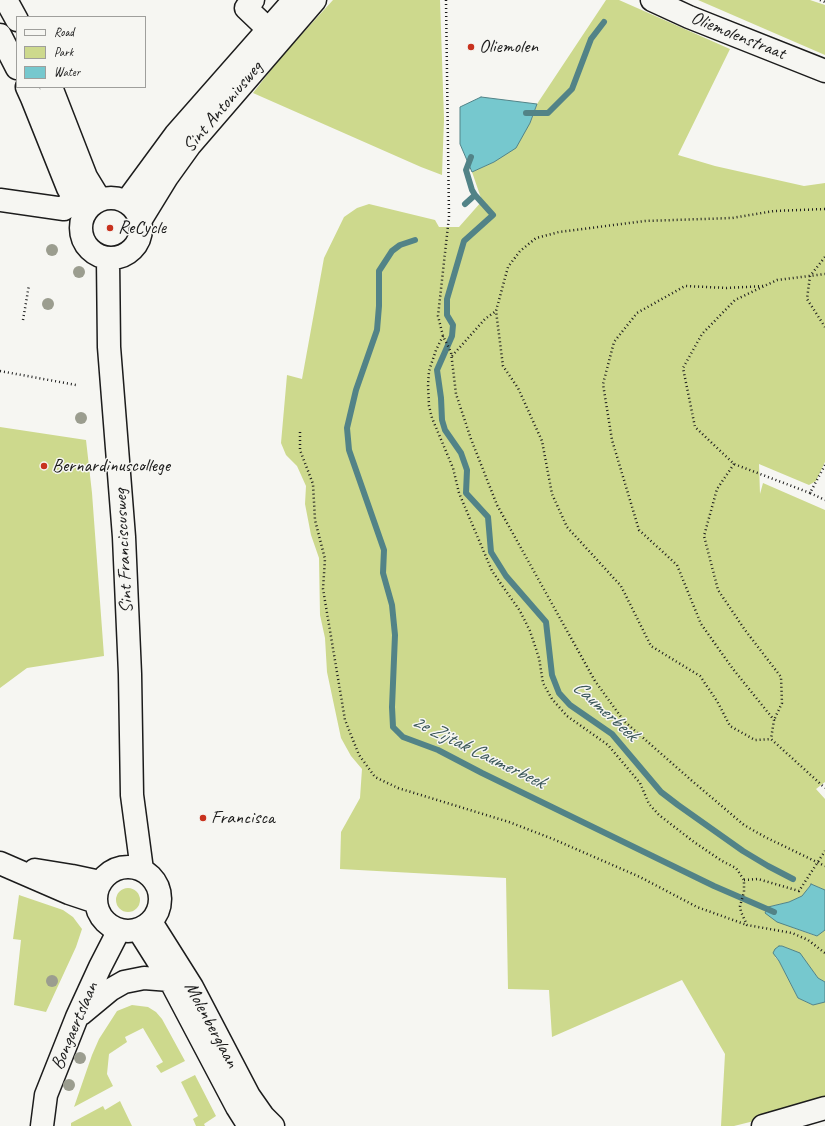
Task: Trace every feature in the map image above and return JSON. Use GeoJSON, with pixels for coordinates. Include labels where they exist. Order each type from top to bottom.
{"type":"FeatureCollection","features":[{"type":"Feature","properties":{"kind":"street"},"geometry":{"type":"LineString","coordinates":[[6,0],[16,18]]}},
{"type":"Feature","properties":{"kind":"street"},"geometry":{"type":"LineString","coordinates":[[254,0],[246,8],[268,29]]}},
{"type":"Feature","properties":{"kind":"street","name":"Sint Antoniusweg"},"geometry":{"type":"LineString","coordinates":[[126,202],[176,134],[294,0]]}},
{"type":"Feature","properties":{"kind":"street","name":"Sint Antoniusweg"},"geometry":{"type":"LineString","coordinates":[[140,220],[167,177],[190,145],[315,0]]}},
{"type":"Feature","properties":{"kind":"street","name":"Oliemolenstraat"},"geometry":{"type":"LineString","coordinates":[[652,0],[689,17],[825,71]]}},
{"type":"Feature","properties":{"kind":"street"},"geometry":{"type":"LineString","coordinates":[[27,88],[68,188],[86,203]]}},
{"type":"Feature","properties":{"kind":"street"},"geometry":{"type":"LineString","coordinates":[[0,200],[64,209],[86,203],[108,198],[117,199],[126,202],[137,213],[140,220],[141,230],[138,241],[133,250],[125,256],[108,259],[102,258],[91,252],[82,240],[80,230],[86,203],[86,177],[51,88]]}},
{"type":"Feature","properties":{"kind":"street","name":"Sint Franciscusweg"},"geometry":{"type":"LineString","coordinates":[[108,259],[109,347],[124,537],[130,674],[132,795],[124,844],[133,869]]}},
{"type":"Feature","properties":{"kind":"street"},"geometry":{"type":"LineString","coordinates":[[4,864],[69,893],[98,892]]}},
{"type":"Feature","properties":{"kind":"street"},"geometry":{"type":"LineString","coordinates":[[116,869],[133,869],[150,876],[156,884],[160,894],[159,908],[136,927],[113,928],[102,919],[97,908],[98,892],[107,874],[116,869]]}},
{"type":"Feature","properties":{"kind":"street","name":"Molenberglaan"},"geometry":{"type":"LineString","coordinates":[[136,927],[170,980],[237,1107],[249,1126]]}},
{"type":"Feature","properties":{"kind":"street","name":"Molenberglaan"},"geometry":{"type":"LineString","coordinates":[[136,927],[192,987],[249,1096],[263,1116],[273,1126]]}},
{"type":"Feature","properties":{"kind":"street","name":"Bongaertslaan"},"geometry":{"type":"LineString","coordinates":[[42,1126],[46,1095],[100,967],[136,927]]}},
{"type":"Feature","properties":{"kind":"street"},"geometry":{"type":"LineString","coordinates":[[78,1017],[110,990],[124,982],[144,978],[170,980]]}},
{"type":"Feature","properties":{"kind":"street"},"geometry":{"type":"LineString","coordinates":[[762,1126],[825,1108]]}},
{"type":"Feature","properties":{"kind":"path"},"geometry":{"type":"LineString","coordinates":[[446,0],[450,218],[438,316],[444,338],[452,354],[456,394],[471,439],[497,505],[596,681],[624,721],[744,825],[765,837],[825,866]]}},
{"type":"Feature","properties":{"kind":"path"},"geometry":{"type":"LineString","coordinates":[[820,0],[825,2]]}},
{"type":"Feature","properties":{"kind":"path"},"geometry":{"type":"LineString","coordinates":[[825,209],[774,211],[732,218],[638,222],[559,232],[536,238],[520,251],[508,267],[496,311],[503,366],[518,388],[542,441],[552,494],[568,527],[621,586],[651,646],[700,676],[717,701],[730,726],[755,740],[771,739],[825,788]]}},
{"type":"Feature","properties":{"kind":"path"},"geometry":{"type":"LineString","coordinates":[[825,256],[810,276],[807,299],[825,327]]}},
{"type":"Feature","properties":{"kind":"path"},"geometry":{"type":"LineString","coordinates":[[825,274],[777,280],[735,300],[702,334],[683,368],[695,427],[734,464],[825,500]]}},
{"type":"Feature","properties":{"kind":"path"},"geometry":{"type":"LineString","coordinates":[[23,320],[29,285]]}},
{"type":"Feature","properties":{"kind":"path"},"geometry":{"type":"LineString","coordinates":[[763,286],[727,288],[685,286],[637,313],[614,342],[603,384],[612,440],[639,530],[677,565],[701,624],[733,670],[774,720]]}},
{"type":"Feature","properties":{"kind":"path"},"geometry":{"type":"LineString","coordinates":[[452,354],[485,319],[496,311]]}},
{"type":"Feature","properties":{"kind":"path"},"geometry":{"type":"LineString","coordinates":[[444,338],[436,350],[428,371],[429,406],[432,418],[453,468],[459,493],[492,571],[520,611],[530,631],[539,658],[543,683],[552,699],[568,716],[608,745],[640,783],[650,804],[659,815],[694,842],[722,861],[736,868],[744,880],[744,892],[740,912],[747,925]]}},
{"type":"Feature","properties":{"kind":"path"},"geometry":{"type":"LineString","coordinates":[[0,371],[76,385]]}},
{"type":"Feature","properties":{"kind":"path"},"geometry":{"type":"LineString","coordinates":[[300,432],[300,450],[313,484],[315,520],[325,559],[323,589],[345,720],[359,755],[375,777],[398,788],[509,822],[640,876],[697,907],[747,925],[792,933],[808,940],[825,953]]}},
{"type":"Feature","properties":{"kind":"path"},"geometry":{"type":"LineString","coordinates":[[734,464],[717,489],[704,536],[718,590],[781,677],[782,703],[774,720],[771,739]]}},
{"type":"Feature","properties":{"kind":"path"},"geometry":{"type":"LineString","coordinates":[[810,493],[825,465]]}},
{"type":"Feature","properties":{"kind":"path"},"geometry":{"type":"LineString","coordinates":[[744,880],[758,880],[799,891],[825,851]]}},
{"type":"Feature","properties":{"kind":"green space"},"geometry":{"type":"Polygon","coordinates":[[[333,0],[440,0],[444,119],[442,175],[253,93],[281,57],[333,0]]]}},
{"type":"Feature","properties":{"kind":"green space"},"geometry":{"type":"Polygon","coordinates":[[[606,0],[619,0],[730,49],[678,155],[715,166],[804,186],[825,183],[825,462],[816,481],[809,485],[759,464],[760,494],[763,483],[825,510],[825,782],[816,789],[825,799],[825,890],[811,884],[803,896],[789,902],[768,907],[794,928],[816,936],[825,930],[825,982],[818,978],[799,953],[782,946],[775,957],[779,961],[798,998],[813,1005],[825,1002],[825,1100],[818,1105],[734,1126],[721,1126],[725,1054],[682,980],[552,1037],[549,990],[508,989],[506,878],[340,869],[341,832],[360,798],[362,769],[351,756],[341,738],[327,672],[325,638],[320,615],[319,558],[311,535],[305,504],[306,486],[297,466],[286,455],[281,443],[287,375],[302,379],[324,258],[344,217],[357,208],[369,204],[435,220],[439,227],[459,227],[482,201],[472,172],[494,162],[530,123],[537,104],[606,0]]]}},
{"type":"Feature","properties":{"kind":"green space"},"geometry":{"type":"Polygon","coordinates":[[[698,0],[810,0],[825,5],[825,55],[698,0]]]}},
{"type":"Feature","properties":{"kind":"green space","name":"Bernardinuscollege"},"geometry":{"type":"Polygon","coordinates":[[[0,427],[86,440],[92,493],[104,656],[27,668],[0,688],[0,427]]]}},
{"type":"Feature","properties":{"kind":"green space"},"geometry":{"type":"Polygon","coordinates":[[[128,888],[137,891],[140,900],[137,909],[128,912],[119,909],[116,900],[119,891],[128,888]]]}},
{"type":"Feature","properties":{"kind":"green space"},"geometry":{"type":"Polygon","coordinates":[[[19,895],[63,910],[73,917],[82,929],[76,947],[46,1012],[14,1005],[21,940],[13,939],[19,895]]]}},
{"type":"Feature","properties":{"kind":"green space"},"geometry":{"type":"Polygon","coordinates":[[[132,1005],[148,1007],[156,1012],[162,1019],[185,1061],[161,1073],[156,1066],[163,1062],[143,1028],[125,1037],[127,1042],[109,1054],[107,1074],[113,1086],[74,1107],[99,1039],[117,1011],[132,1005]]]}},
{"type":"Feature","properties":{"kind":"green space"},"geometry":{"type":"Polygon","coordinates":[[[195,1075],[216,1116],[204,1124],[205,1126],[196,1126],[193,1119],[198,1116],[181,1082],[195,1075]]]}},
{"type":"Feature","properties":{"kind":"green space"},"geometry":{"type":"Polygon","coordinates":[[[120,1101],[132,1126],[71,1126],[71,1123],[103,1106],[105,1110],[120,1101]]]}},
{"type":"Feature","properties":{"kind":"water"},"geometry":{"type":"Polygon","coordinates":[[[481,97],[537,104],[530,123],[516,148],[494,162],[472,172],[460,144],[460,107],[481,97]]]}},
{"type":"Feature","properties":{"kind":"water"},"geometry":{"type":"Polygon","coordinates":[[[811,884],[825,890],[825,930],[817,936],[777,922],[765,913],[768,907],[789,902],[802,896],[811,884]]]}},
{"type":"Feature","properties":{"kind":"water"},"geometry":{"type":"Polygon","coordinates":[[[779,946],[800,953],[818,978],[825,982],[825,1002],[813,1005],[798,998],[779,961],[773,953],[779,946]]]}},
{"type":"Feature","properties":{"kind":"waterway","name":"Caumerbeek"},"geometry":{"type":"LineString","coordinates":[[526,113],[548,113],[572,89],[591,39],[604,22]]}},
{"type":"Feature","properties":{"kind":"waterway","name":"Caumerbeek"},"geometry":{"type":"LineString","coordinates":[[471,157],[466,170],[472,190],[493,215],[464,241],[447,299],[447,315],[453,325],[452,336],[437,370],[442,420],[445,430],[461,453],[467,470],[466,493],[488,517],[491,552],[506,576],[546,622],[552,675],[559,693],[570,705],[612,734],[661,792],[743,851],[793,879]]}},
{"type":"Feature","properties":{"kind":"waterway","name":"2e Zijtak Caumerbeek"},"geometry":{"type":"LineString","coordinates":[[465,204],[475,195]]}},
{"type":"Feature","properties":{"kind":"waterway","name":"2e Zijtak Caumerbeek"},"geometry":{"type":"LineString","coordinates":[[415,240],[400,245],[392,251],[379,271],[377,330],[356,390],[347,428],[349,450],[384,550],[383,573],[392,605],[395,635],[392,707],[393,727],[403,737],[438,750],[714,886],[774,912]]}},
{"type":"Feature","properties":{"kind":"place","name":"Oliemolen"},"geometry":{"type":"Point","coordinates":[471,47]}},
{"type":"Feature","properties":{"kind":"place","name":"ReCycle"},"geometry":{"type":"Point","coordinates":[110,228]}},
{"type":"Feature","properties":{"kind":"place","name":"Bernardinuscollege"},"geometry":{"type":"Point","coordinates":[44,466]}},
{"type":"Feature","properties":{"kind":"place","name":"Francisca"},"geometry":{"type":"Point","coordinates":[203,818]}}]}
